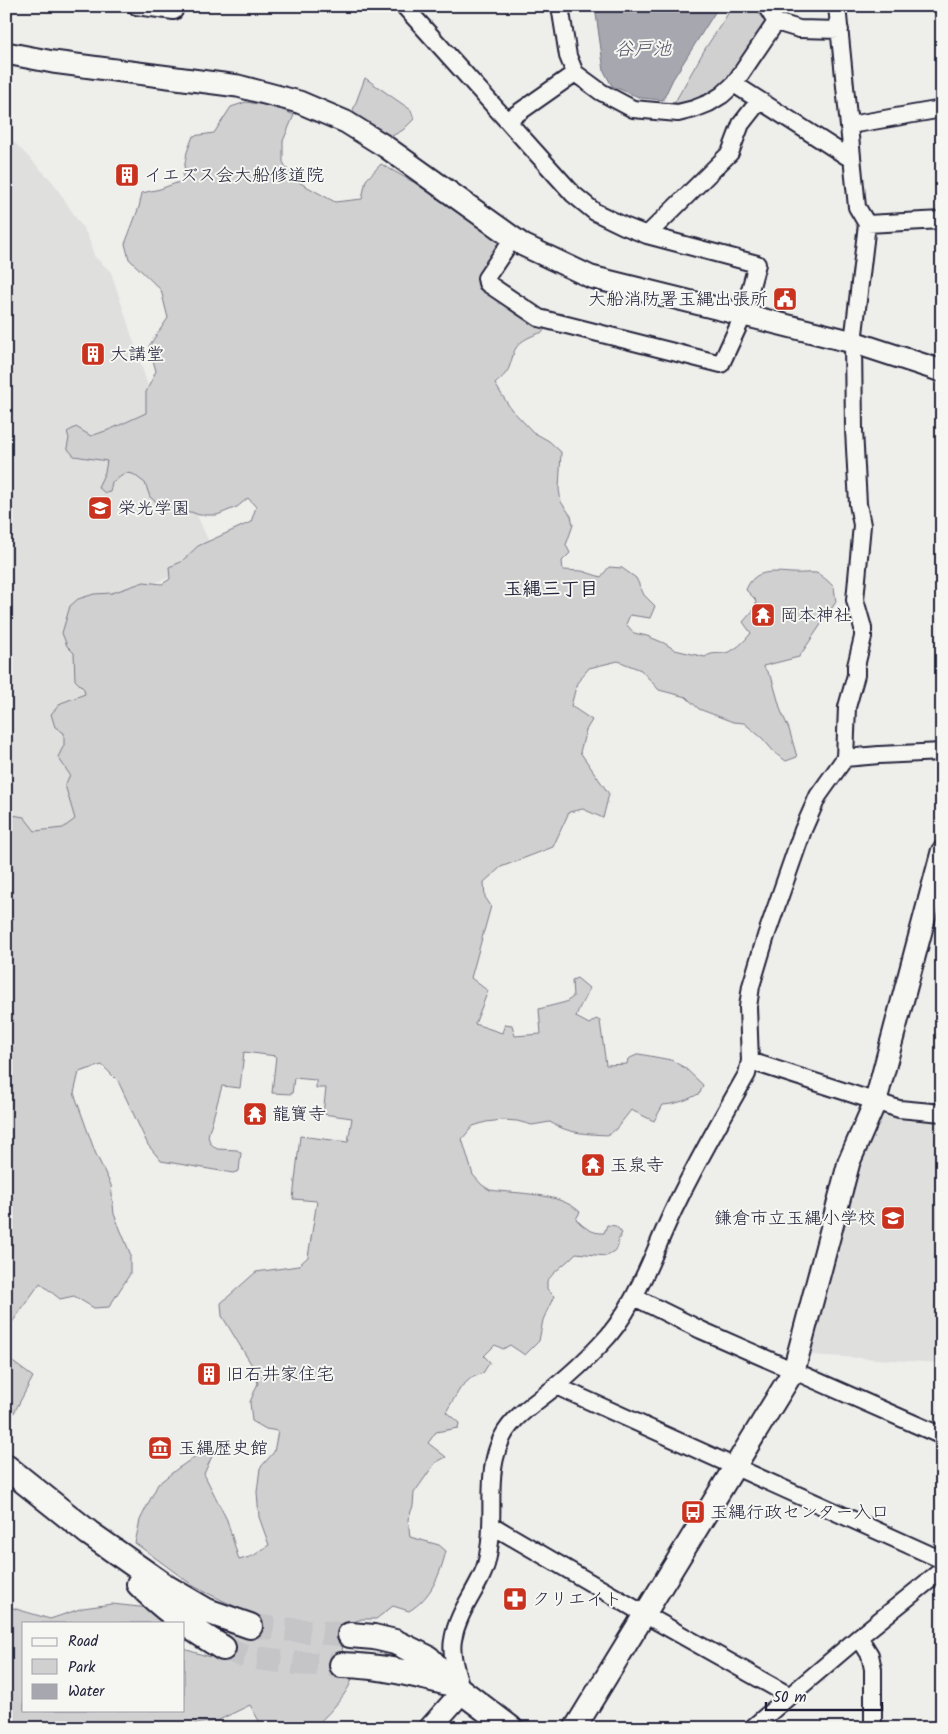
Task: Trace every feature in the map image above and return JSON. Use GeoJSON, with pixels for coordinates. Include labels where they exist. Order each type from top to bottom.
{"type":"FeatureCollection","features":[{"type":"Feature","properties":{"kind":"main road"},"geometry":{"type":"LineString","coordinates":[[6,1467],[89,1533],[186,1600],[207,1612],[250,1626]]}},
{"type":"Feature","properties":{"kind":"main road"},"geometry":{"type":"LineString","coordinates":[[89,1533],[148,1593],[185,1622]]}},
{"type":"Feature","properties":{"kind":"main road"},"geometry":{"type":"LineString","coordinates":[[185,1622],[201,1635],[223,1648]]}},
{"type":"Feature","properties":{"kind":"main road"},"geometry":{"type":"LineString","coordinates":[[350,1635],[374,1637],[396,1642],[428,1658],[457,1688],[510,1728]]}},
{"type":"Feature","properties":{"kind":"main road"},"geometry":{"type":"LineString","coordinates":[[342,1665],[380,1667],[457,1688]]}},
{"type":"Feature","properties":{"kind":"street"},"geometry":{"type":"LineString","coordinates":[[136,6],[174,11]]}},
{"type":"Feature","properties":{"kind":"street"},"geometry":{"type":"LineString","coordinates":[[404,6],[573,194],[595,212],[647,235],[757,264],[743,316],[721,364],[538,318],[487,283],[486,278],[513,238]]}},
{"type":"Feature","properties":{"kind":"street"},"geometry":{"type":"LineString","coordinates":[[766,6],[776,22],[799,29],[840,30]]}},
{"type":"Feature","properties":{"kind":"street"},"geometry":{"type":"LineString","coordinates":[[430,1728],[457,1688],[452,1641],[465,1604],[483,1574],[489,1551],[493,1526],[492,1478],[499,1444],[506,1429],[601,1344],[621,1321],[695,1166],[747,1074],[750,1061],[748,1007],[751,986],[766,936],[803,830],[818,796],[845,758],[847,707],[856,675],[856,666],[863,637],[863,628],[855,600],[862,525],[858,504],[854,430],[854,342],[868,224],[857,207],[837,6]]}},
{"type":"Feature","properties":{"kind":"street"},"geometry":{"type":"LineString","coordinates":[[562,7],[568,56],[575,72],[600,92],[633,110],[678,113],[709,103],[722,95],[734,84],[776,22]]}},
{"type":"Feature","properties":{"kind":"street"},"geometry":{"type":"LineString","coordinates":[[6,53],[53,62],[238,86],[299,102],[346,122],[378,142],[513,238],[591,277],[854,342],[942,371]]}},
{"type":"Feature","properties":{"kind":"street"},"geometry":{"type":"LineString","coordinates":[[508,120],[575,72]]}},
{"type":"Feature","properties":{"kind":"street"},"geometry":{"type":"LineString","coordinates":[[734,84],[851,160]]}},
{"type":"Feature","properties":{"kind":"street"},"geometry":{"type":"LineString","coordinates":[[647,235],[730,153],[740,124],[759,101]]}},
{"type":"Feature","properties":{"kind":"street"},"geometry":{"type":"LineString","coordinates":[[850,125],[942,109]]}},
{"type":"Feature","properties":{"kind":"street"},"geometry":{"type":"LineString","coordinates":[[868,224],[942,220]]}},
{"type":"Feature","properties":{"kind":"street"},"geometry":{"type":"LineString","coordinates":[[845,758],[942,752]]}},
{"type":"Feature","properties":{"kind":"street"},"geometry":{"type":"LineString","coordinates":[[575,1728],[794,1370],[849,1162],[876,1100],[942,852]]}},
{"type":"Feature","properties":{"kind":"street"},"geometry":{"type":"LineString","coordinates":[[750,1061],[899,1108],[942,1112]]}},
{"type":"Feature","properties":{"kind":"street"},"geometry":{"type":"LineString","coordinates":[[634,1297],[701,1330],[942,1436]]}},
{"type":"Feature","properties":{"kind":"street"},"geometry":{"type":"LineString","coordinates":[[556,1386],[942,1560]]}},
{"type":"Feature","properties":{"kind":"street"},"geometry":{"type":"LineString","coordinates":[[493,1526],[790,1696]]}},
{"type":"Feature","properties":{"kind":"street"},"geometry":{"type":"LineString","coordinates":[[752,1728],[859,1637],[942,1570]]}},
{"type":"Feature","properties":{"kind":"street"},"geometry":{"type":"LineString","coordinates":[[859,1637],[870,1655],[873,1728]]}},
{"type":"Feature","properties":{"kind":"shaded area","name":"栄光学園"},"geometry":{"type":"Polygon","coordinates":[[[6,134],[52,181],[88,236],[94,256],[111,272],[171,457],[217,560],[75,612],[124,765],[80,826],[6,846],[6,134]]]}},
{"type":"Feature","properties":{"kind":"shaded area","name":"鎌倉市立玉縄小学校"},"geometry":{"type":"Polygon","coordinates":[[[883,1111],[942,1121],[942,1363],[810,1355],[856,1173],[883,1111]]]}},
{"type":"Feature","properties":{"kind":"green space"},"geometry":{"type":"Polygon","coordinates":[[[733,6],[760,6],[770,19],[726,84],[701,101],[671,109],[705,49],[733,6]]]}},
{"type":"Feature","properties":{"kind":"green space"},"geometry":{"type":"Polygon","coordinates":[[[365,78],[411,110],[414,119],[403,130],[392,136],[352,113],[365,78]]]}},
{"type":"Feature","properties":{"kind":"green space"},"geometry":{"type":"Polygon","coordinates":[[[246,102],[276,107],[294,115],[283,141],[283,162],[293,179],[335,202],[362,199],[366,180],[381,164],[415,183],[500,242],[478,286],[530,321],[544,326],[543,332],[529,337],[517,346],[507,371],[495,384],[511,409],[533,432],[549,441],[561,452],[559,489],[561,502],[571,516],[573,525],[566,545],[570,553],[562,561],[563,570],[582,571],[601,577],[609,567],[622,568],[636,578],[644,595],[655,606],[650,618],[630,615],[626,624],[634,633],[664,643],[675,650],[705,657],[712,654],[729,652],[740,645],[751,633],[743,622],[757,606],[755,599],[746,590],[754,578],[765,573],[816,573],[834,587],[836,602],[799,657],[763,666],[772,679],[797,757],[786,761],[776,754],[762,738],[744,723],[733,722],[699,709],[686,697],[659,690],[641,670],[618,661],[589,668],[577,683],[571,706],[592,720],[586,730],[580,752],[609,794],[603,818],[583,809],[569,812],[553,847],[501,867],[484,882],[485,897],[491,906],[471,978],[488,991],[475,1024],[502,1033],[505,1024],[512,1025],[515,1036],[541,1034],[539,1009],[566,1002],[573,997],[572,980],[577,978],[589,988],[576,1017],[589,1024],[596,1019],[600,1021],[606,1065],[627,1064],[628,1059],[639,1054],[671,1060],[685,1068],[703,1085],[700,1093],[687,1100],[663,1105],[654,1121],[631,1110],[609,1135],[571,1131],[550,1122],[532,1125],[503,1120],[473,1126],[462,1139],[473,1175],[482,1185],[490,1190],[550,1197],[571,1205],[580,1212],[576,1219],[588,1229],[604,1233],[607,1225],[616,1226],[622,1233],[618,1240],[617,1249],[606,1256],[576,1253],[550,1277],[547,1281],[547,1289],[554,1296],[543,1320],[539,1341],[525,1355],[510,1345],[503,1349],[495,1345],[484,1356],[490,1362],[483,1373],[471,1378],[461,1387],[446,1412],[459,1423],[458,1428],[436,1432],[428,1443],[446,1457],[435,1463],[414,1493],[413,1506],[408,1519],[410,1537],[439,1545],[446,1551],[441,1569],[429,1593],[417,1606],[409,1611],[393,1606],[376,1619],[362,1619],[347,1624],[342,1649],[351,1672],[351,1682],[336,1705],[312,1728],[263,1728],[250,1705],[217,1721],[194,1724],[193,1728],[6,1728],[6,1606],[50,1619],[83,1608],[112,1604],[149,1608],[160,1622],[22,1622],[22,1712],[185,1712],[185,1648],[210,1657],[229,1635],[236,1607],[195,1587],[135,1543],[140,1520],[158,1484],[196,1456],[213,1454],[204,1474],[227,1520],[239,1560],[253,1556],[269,1545],[259,1517],[257,1492],[260,1468],[274,1452],[278,1431],[266,1429],[252,1421],[250,1402],[258,1383],[253,1367],[222,1316],[221,1303],[256,1272],[298,1266],[308,1257],[317,1201],[293,1199],[300,1136],[348,1142],[352,1118],[323,1114],[326,1088],[316,1088],[316,1080],[294,1078],[292,1094],[272,1093],[276,1056],[244,1052],[240,1088],[222,1086],[208,1136],[210,1143],[217,1149],[237,1150],[241,1153],[239,1171],[233,1173],[161,1161],[148,1145],[118,1081],[102,1065],[79,1072],[74,1093],[95,1152],[111,1185],[114,1214],[130,1253],[130,1274],[109,1307],[94,1308],[74,1296],[60,1299],[40,1283],[6,1331],[6,814],[24,817],[35,831],[63,828],[75,819],[65,785],[70,775],[58,757],[64,745],[64,733],[55,727],[51,714],[61,703],[85,694],[84,689],[75,680],[74,653],[67,646],[62,633],[70,606],[78,599],[94,594],[112,593],[144,582],[162,584],[170,579],[169,567],[181,562],[198,546],[251,522],[256,507],[248,498],[237,507],[217,515],[199,515],[191,512],[179,513],[161,506],[150,497],[145,483],[133,474],[126,473],[112,482],[110,492],[105,493],[98,487],[105,472],[107,461],[74,456],[67,448],[69,438],[67,432],[76,427],[91,436],[146,413],[146,392],[156,371],[149,346],[168,318],[161,290],[129,259],[125,244],[139,207],[142,193],[182,181],[187,152],[193,136],[214,133],[231,107],[246,102]]]}},
{"type":"Feature","properties":{"kind":"green space"},"geometry":{"type":"Polygon","coordinates":[[[6,1357],[33,1377],[7,1426],[6,1425],[6,1357]]]}},
{"type":"Feature","properties":{"kind":"water","name":"谷戸池"},"geometry":{"type":"Polygon","coordinates":[[[603,6],[719,6],[673,79],[663,100],[641,98],[612,86],[604,71],[596,14],[603,6]]]}},
{"type":"Feature","properties":{"kind":"tunnel"},"geometry":{"type":"LineString","coordinates":[[250,1626],[350,1635]]}},
{"type":"Feature","properties":{"kind":"tunnel"},"geometry":{"type":"LineString","coordinates":[[223,1648],[248,1657],[296,1663],[342,1665]]}},
{"type":"Feature","properties":{"kind":"place","name":"イエズス会大船修道院"},"geometry":{"type":"Point","coordinates":[127,175]}},
{"type":"Feature","properties":{"kind":"place","name":"大船消防署玉縄出張所"},"geometry":{"type":"Point","coordinates":[785,299]}},
{"type":"Feature","properties":{"kind":"place","name":"大講堂"},"geometry":{"type":"Point","coordinates":[93,354]}},
{"type":"Feature","properties":{"kind":"place","name":"栄光学園"},"geometry":{"type":"Point","coordinates":[100,508]}},
{"type":"Feature","properties":{"kind":"place","name":"岡本神社"},"geometry":{"type":"Point","coordinates":[763,615]}},
{"type":"Feature","properties":{"kind":"place","name":"龍寶寺"},"geometry":{"type":"Point","coordinates":[255,1114]}},
{"type":"Feature","properties":{"kind":"place","name":"玉泉寺"},"geometry":{"type":"Point","coordinates":[593,1165]}},
{"type":"Feature","properties":{"kind":"place","name":"鎌倉市立玉縄小学校"},"geometry":{"type":"Point","coordinates":[893,1218]}},
{"type":"Feature","properties":{"kind":"place","name":"旧石井家住宅"},"geometry":{"type":"Point","coordinates":[209,1374]}},
{"type":"Feature","properties":{"kind":"place","name":"玉縄歴史館"},"geometry":{"type":"Point","coordinates":[160,1448]}},
{"type":"Feature","properties":{"kind":"place","name":"玉縄行政センター入口"},"geometry":{"type":"Point","coordinates":[693,1512]}},
{"type":"Feature","properties":{"kind":"place","name":"クリエイト"},"geometry":{"type":"Point","coordinates":[515,1599]}},
{"type":"Feature","properties":{"kind":"district","name":"玉縄三丁目"},"geometry":{"type":"Point","coordinates":[551,588]}}]}
